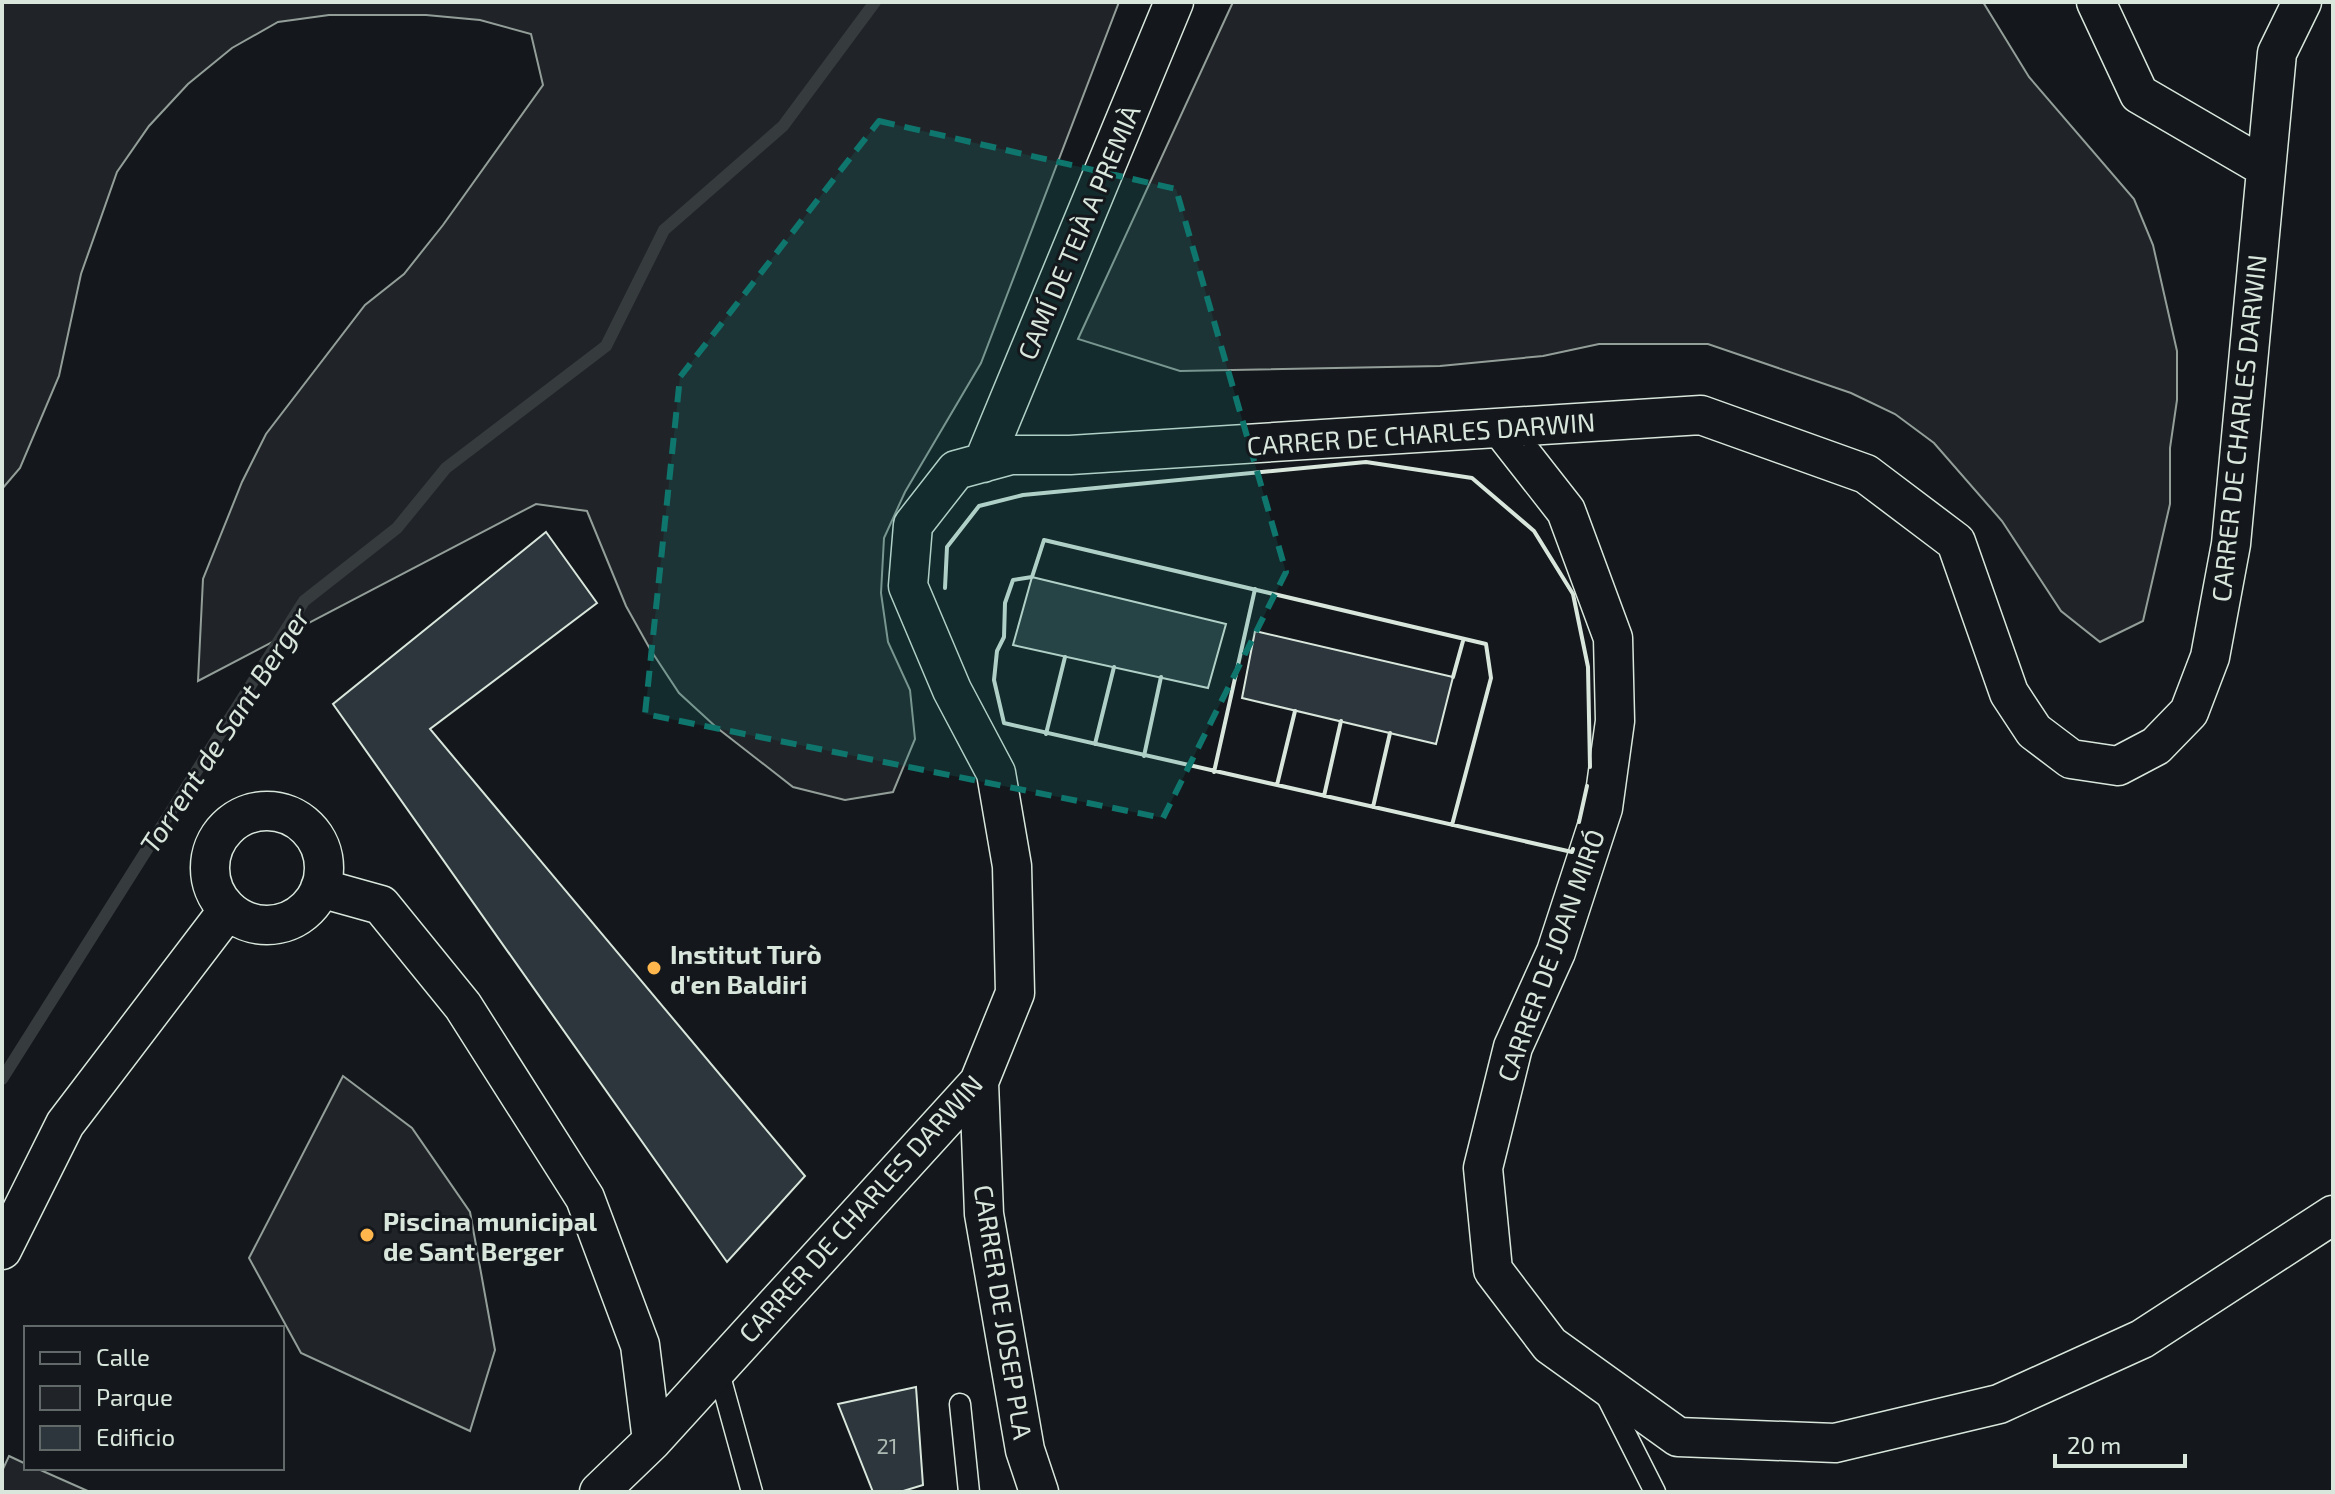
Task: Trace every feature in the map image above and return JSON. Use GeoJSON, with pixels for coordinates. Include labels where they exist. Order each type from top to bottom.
{"type":"FeatureCollection","features":[{"type":"Feature","properties":{"kind":"street","name":"CAMÍ DE TEIÀ A PREMIÀ"},"geometry":{"type":"LineString","coordinates":[[983,463],[1174,2]]}},
{"type":"Feature","properties":{"kind":"street"},"geometry":{"type":"LineString","coordinates":[[2096,2],[2139,94],[2266,168]]}},
{"type":"Feature","properties":{"kind":"street","name":"CARRER DE CHARLES DARWIN"},"geometry":{"type":"LineString","coordinates":[[599,1492],[652,1441],[979,1082],[1015,993],[1012,866],[996,773],[952,690],[908,586],[913,525],[956,470],[1011,455],[1070,455],[1701,415],[1866,474],[1956,542],[2009,693],[2034,731],[2071,759],[2118,766],[2156,746],[2189,712],[2210,657],[2231,544],[2277,53],[2302,2]]}},
{"type":"Feature","properties":{"kind":"street","name":"CARRER DE JOAN MIRÓ"},"geometry":{"type":"LineString","coordinates":[[1501,428],[1566,511],[1613,638],[1615,721],[1603,808],[1556,952],[1513,1047],[1483,1168],[1493,1270],[1550,1345],[1678,1437],[1835,1443],[1999,1404],[2128,1346],[2333,1215]]}},
{"type":"Feature","properties":{"kind":"street"},"geometry":{"type":"LineString","coordinates":[[254,813],[282,813],[299,821],[313,835],[322,851],[324,870],[320,888],[301,914],[272,925],[241,919],[228,910],[213,886],[211,858],[217,841],[229,826],[254,813]]}},
{"type":"Feature","properties":{"kind":"street"},"geometry":{"type":"LineString","coordinates":[[320,888],[381,905],[463,1006],[585,1198],[640,1345],[652,1441]]}},
{"type":"Feature","properties":{"kind":"street"},"geometry":{"type":"LineString","coordinates":[[2,1250],[65,1124],[228,910]]}},
{"type":"Feature","properties":{"kind":"street","name":"CARRER DE JOSEP PLA"},"geometry":{"type":"LineString","coordinates":[[979,1082],[984,1214],[1025,1450],[1039,1492]]}},
{"type":"Feature","properties":{"kind":"lane"},"geometry":{"type":"LineString","coordinates":[[718,1369],[752,1492]]}},
{"type":"Feature","properties":{"kind":"lane"},"geometry":{"type":"LineString","coordinates":[[1599,1380],[1655,1492]]}},
{"type":"Feature","properties":{"kind":"lane"},"geometry":{"type":"LineString","coordinates":[[960,1404],[969,1492]]}},
{"type":"Feature","properties":{"kind":"highlighted area"},"geometry":{"type":"Polygon","coordinates":[[[879,121],[1176,189],[1286,572],[1163,818],[645,714],[680,377],[879,121]]]}},
{"type":"Feature","properties":{"kind":"green space"},"geometry":{"type":"Polygon","coordinates":[[[2,2],[1119,2],[981,363],[905,492],[884,538],[881,593],[888,642],[910,690],[915,739],[893,792],[845,800],[793,787],[716,727],[679,693],[650,649],[626,606],[587,511],[536,504],[198,681],[203,579],[242,482],[266,434],[365,305],[404,274],[443,225],[543,85],[531,34],[480,20],[426,15],[329,15],[278,22],[232,48],[188,84],[149,126],[117,172],[81,274],[59,376],[20,468],[2,489],[2,2]]]}},
{"type":"Feature","properties":{"kind":"green space"},"geometry":{"type":"Polygon","coordinates":[[[1233,2],[1983,2],[2029,77],[2134,199],[2153,245],[2177,351],[2177,400],[2170,448],[2170,504],[2143,621],[2100,642],[2061,611],[2002,521],[1934,443],[1895,414],[1851,393],[1708,344],[1599,344],[1543,356],[1440,366],[1180,371],[1078,339],[1233,2]]]}},
{"type":"Feature","properties":{"kind":"green space","name":"Piscina municipal de Sant Berger"},"geometry":{"type":"Polygon","coordinates":[[[343,1076],[412,1128],[470,1212],[495,1350],[470,1431],[301,1353],[249,1258],[343,1076]]]}},
{"type":"Feature","properties":{"kind":"green space"},"geometry":{"type":"Polygon","coordinates":[[[9,1456],[24,1463],[24,1470],[40,1470],[90,1492],[2,1492],[2,1471],[9,1456]]]}},
{"type":"Feature","properties":{"kind":"building"},"geometry":{"type":"Polygon","coordinates":[[[546,532],[597,603],[430,729],[805,1176],[727,1262],[333,704],[546,532]]]}},
{"type":"Feature","properties":{"kind":"building"},"geometry":{"type":"Polygon","coordinates":[[[1032,577],[1226,624],[1208,688],[1013,645],[1032,577]]]}},
{"type":"Feature","properties":{"kind":"building"},"geometry":{"type":"Polygon","coordinates":[[[1255,631],[1453,677],[1436,744],[1242,698],[1255,631]]]}},
{"type":"Feature","properties":{"kind":"building"},"geometry":{"type":"Polygon","coordinates":[[[916,1387],[923,1485],[900,1492],[873,1492],[838,1404],[916,1387]]]}},
{"type":"Feature","properties":{"kind":"waterway","name":"Torrent de Sant Berger"},"geometry":{"type":"LineString","coordinates":[[2,1079],[304,601],[397,528],[446,468],[606,346],[664,230],[783,126],[875,2]]}},
{"type":"Feature","properties":{"kind":"wall"},"geometry":{"type":"LineString","coordinates":[[945,588],[947,547],[979,506],[1023,495],[1366,462],[1472,478],[1534,531],[1573,594],[1588,667],[1590,767]]}},
{"type":"Feature","properties":{"kind":"wall"},"geometry":{"type":"LineString","coordinates":[[1452,825],[1491,678],[1486,644],[1044,540],[1032,577],[1013,580],[1005,603],[1004,637],[997,651],[994,680],[1004,723],[1572,852],[1573,849]]}},
{"type":"Feature","properties":{"kind":"wall"},"geometry":{"type":"LineString","coordinates":[[1214,772],[1255,589]]}},
{"type":"Feature","properties":{"kind":"wall"},"geometry":{"type":"LineString","coordinates":[[1453,677],[1463,641]]}},
{"type":"Feature","properties":{"kind":"wall"},"geometry":{"type":"LineString","coordinates":[[1046,734],[1065,657]]}},
{"type":"Feature","properties":{"kind":"wall"},"geometry":{"type":"LineString","coordinates":[[1095,744],[1114,667]]}},
{"type":"Feature","properties":{"kind":"wall"},"geometry":{"type":"LineString","coordinates":[[1144,756],[1161,677]]}},
{"type":"Feature","properties":{"kind":"wall"},"geometry":{"type":"LineString","coordinates":[[1277,785],[1295,711]]}},
{"type":"Feature","properties":{"kind":"wall"},"geometry":{"type":"LineString","coordinates":[[1324,796],[1341,721]]}},
{"type":"Feature","properties":{"kind":"wall"},"geometry":{"type":"LineString","coordinates":[[1373,807],[1390,733]]}},
{"type":"Feature","properties":{"kind":"wall"},"geometry":{"type":"LineString","coordinates":[[1579,822],[1587,786]]}},
{"type":"Feature","properties":{"kind":"place","name":"Institut Turò d'en Baldiri"},"geometry":{"type":"Point","coordinates":[654,968]}},
{"type":"Feature","properties":{"kind":"place","name":"Piscina municipal de Sant Berger"},"geometry":{"type":"Point","coordinates":[367,1235]}}]}
